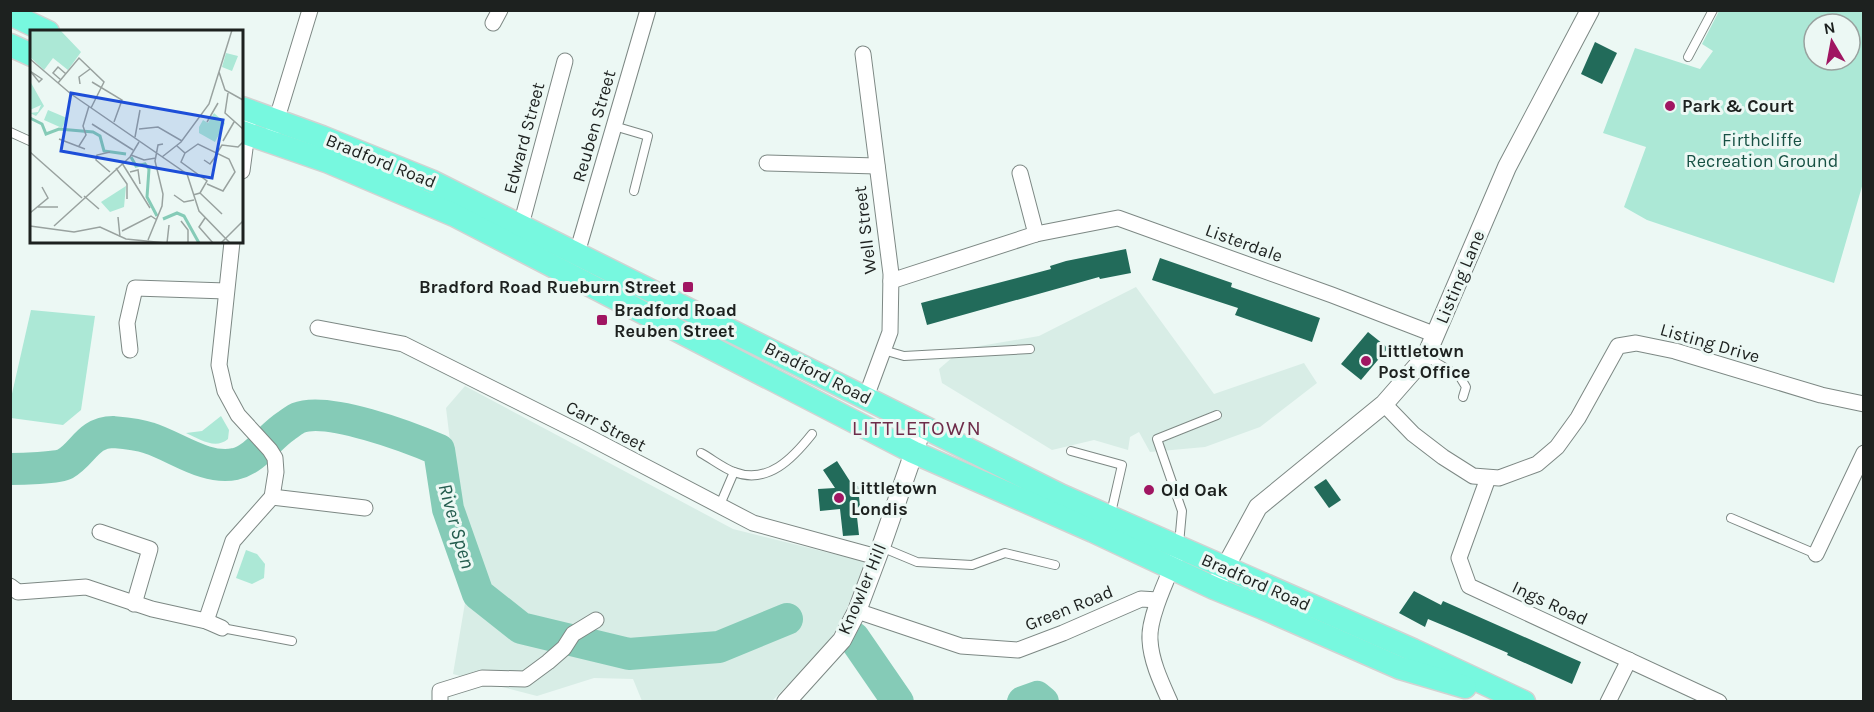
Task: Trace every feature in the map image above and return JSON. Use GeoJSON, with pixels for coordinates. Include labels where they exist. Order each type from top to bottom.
{"type":"FeatureCollection","features":[{"type":"Feature","properties":{"kind":"main road"},"geometry":{"type":"LineString","coordinates":[[10,14],[44,30]]}},
{"type":"Feature","properties":{"kind":"main road"},"geometry":{"type":"LineString","coordinates":[[10,45],[30,54]]}},
{"type":"Feature","properties":{"kind":"main road","name":"Bradford Road"},"geometry":{"type":"LineString","coordinates":[[245,122],[273,132],[329,162],[454,215],[913,452],[1083,526],[1175,559],[1224,568],[1413,650],[1524,702]]}},
{"type":"Feature","properties":{"kind":"main road","name":"Bradford Road"},"geometry":{"type":"LineString","coordinates":[[273,132],[322,137],[431,181],[1110,518],[1175,559],[1214,588],[1400,668],[1516,702]]}},
{"type":"Feature","properties":{"kind":"street"},"geometry":{"type":"LineString","coordinates":[[273,132],[309,10]]}},
{"type":"Feature","properties":{"kind":"street","name":"Reuben Street"},"geometry":{"type":"LineString","coordinates":[[577,253],[648,10]]}},
{"type":"Feature","properties":{"kind":"street","name":"Listing Lane"},"geometry":{"type":"LineString","coordinates":[[1214,588],[1258,507],[1384,404],[1426,356],[1507,167],[1590,10]]}},
{"type":"Feature","properties":{"kind":"street","name":"Well Street"},"geometry":{"type":"LineString","coordinates":[[863,54],[891,281],[890,332],[866,397]]}},
{"type":"Feature","properties":{"kind":"street","name":"Edward Street"},"geometry":{"type":"LineString","coordinates":[[521,225],[565,61]]}},
{"type":"Feature","properties":{"kind":"street"},"geometry":{"type":"LineString","coordinates":[[243,155],[245,122]]}},
{"type":"Feature","properties":{"kind":"street"},"geometry":{"type":"LineString","coordinates":[[767,163],[877,166]]}},
{"type":"Feature","properties":{"kind":"street"},"geometry":{"type":"LineString","coordinates":[[1020,173],[1036,234]]}},
{"type":"Feature","properties":{"kind":"street","name":"Listerdale"},"geometry":{"type":"LineString","coordinates":[[891,281],[1036,234],[1118,218],[1436,335]]}},
{"type":"Feature","properties":{"kind":"street"},"geometry":{"type":"LineString","coordinates":[[206,621],[233,541],[272,497],[276,472],[275,458],[270,450],[238,416],[225,391],[219,365],[231,243]]}},
{"type":"Feature","properties":{"kind":"street"},"geometry":{"type":"LineString","coordinates":[[130,350],[127,323],[135,288],[226,291]]}},
{"type":"Feature","properties":{"kind":"street","name":"Carr Street"},"geometry":{"type":"LineString","coordinates":[[318,328],[403,344],[583,434],[753,523],[879,552]]}},
{"type":"Feature","properties":{"kind":"street","name":"Listing Drive"},"geometry":{"type":"LineString","coordinates":[[1488,478],[1499,478],[1537,464],[1557,447],[1578,418],[1618,346],[1636,343],[1675,351],[1821,395],[1863,404]]}},
{"type":"Feature","properties":{"kind":"street"},"geometry":{"type":"LineString","coordinates":[[1384,404],[1413,434],[1443,457],[1473,476],[1488,478]]}},
{"type":"Feature","properties":{"kind":"street","name":"Knowler Hill"},"geometry":{"type":"LineString","coordinates":[[786,702],[842,640],[879,552],[923,426]]}},
{"type":"Feature","properties":{"kind":"street"},"geometry":{"type":"LineString","coordinates":[[1816,554],[1863,453]]}},
{"type":"Feature","properties":{"kind":"street","name":"Ings Road"},"geometry":{"type":"LineString","coordinates":[[1488,478],[1459,558],[1469,586],[1719,702]]}},
{"type":"Feature","properties":{"kind":"street"},"geometry":{"type":"LineString","coordinates":[[272,497],[365,508]]}},
{"type":"Feature","properties":{"kind":"street"},"geometry":{"type":"LineString","coordinates":[[100,532],[150,549],[134,604]]}},
{"type":"Feature","properties":{"kind":"street"},"geometry":{"type":"LineString","coordinates":[[1170,702],[1158,677],[1149,638],[1158,600],[1175,559]]}},
{"type":"Feature","properties":{"kind":"street"},"geometry":{"type":"LineString","coordinates":[[10,586],[18,592],[86,587],[134,604],[206,621],[222,628]]}},
{"type":"Feature","properties":{"kind":"street","name":"Green Road"},"geometry":{"type":"LineString","coordinates":[[856,611],[961,646],[1018,650],[1141,599],[1158,600]]}},
{"type":"Feature","properties":{"kind":"street"},"geometry":{"type":"LineString","coordinates":[[441,702],[440,691],[482,678],[525,679],[564,648],[573,634],[596,620]]}},
{"type":"Feature","properties":{"kind":"street"},"geometry":{"type":"LineString","coordinates":[[1608,702],[1629,660]]}},
{"type":"Feature","properties":{"kind":"lane"},"geometry":{"type":"LineString","coordinates":[[1688,57],[1713,10]]}},
{"type":"Feature","properties":{"kind":"lane"},"geometry":{"type":"LineString","coordinates":[[614,126],[648,136],[634,191]]}},
{"type":"Feature","properties":{"kind":"lane"},"geometry":{"type":"LineString","coordinates":[[10,132],[30,141]]}},
{"type":"Feature","properties":{"kind":"lane"},"geometry":{"type":"LineString","coordinates":[[883,350],[904,356],[1030,350]]}},
{"type":"Feature","properties":{"kind":"lane"},"geometry":{"type":"LineString","coordinates":[[1426,356],[1460,377],[1466,387],[1463,397]]}},
{"type":"Feature","properties":{"kind":"lane"},"geometry":{"type":"LineString","coordinates":[[1175,559],[1182,511],[1156,439],[1217,415]]}},
{"type":"Feature","properties":{"kind":"lane"},"geometry":{"type":"LineString","coordinates":[[701,453],[734,472],[754,476],[766,475],[797,453],[812,434]]}},
{"type":"Feature","properties":{"kind":"lane"},"geometry":{"type":"LineString","coordinates":[[1071,451],[1122,465],[1110,518]]}},
{"type":"Feature","properties":{"kind":"lane"},"geometry":{"type":"LineString","coordinates":[[719,507],[734,472]]}},
{"type":"Feature","properties":{"kind":"lane"},"geometry":{"type":"LineString","coordinates":[[1731,518],[1816,554]]}},
{"type":"Feature","properties":{"kind":"lane"},"geometry":{"type":"LineString","coordinates":[[879,552],[917,562],[972,565],[1005,553],[1055,565]]}},
{"type":"Feature","properties":{"kind":"lane"},"geometry":{"type":"LineString","coordinates":[[222,628],[292,641]]}},
{"type":"Feature","properties":{"kind":"shaded area"},"geometry":{"type":"Polygon","coordinates":[[[1136,287],[1214,394],[1304,363],[1317,383],[1260,427],[1205,447],[1150,452],[1139,432],[1130,437],[1128,450],[1094,440],[1052,450],[942,383],[939,369],[962,349],[1039,336],[1136,287]]]}},
{"type":"Feature","properties":{"kind":"shaded area"},"geometry":{"type":"Polygon","coordinates":[[[465,386],[733,529],[866,562],[844,615],[828,644],[772,701],[642,701],[633,679],[594,678],[537,696],[453,674],[466,597],[468,546],[446,408],[465,386]]]}},
{"type":"Feature","properties":{"kind":"green space","name":"Firthcliffe Recreation Ground"},"geometry":{"type":"Polygon","coordinates":[[[1719,11],[1863,11],[1863,183],[1834,283],[1647,220],[1624,207],[1646,147],[1603,133],[1635,48],[1700,69],[1713,51],[1702,44],[1719,11]]]}},
{"type":"Feature","properties":{"kind":"green space"},"geometry":{"type":"Polygon","coordinates":[[[31,310],[95,316],[81,410],[63,425],[11,418],[11,398],[31,310]]]}},
{"type":"Feature","properties":{"kind":"green space"},"geometry":{"type":"Polygon","coordinates":[[[221,416],[229,430],[228,439],[223,442],[213,444],[186,433],[202,431],[221,416]]]}},
{"type":"Feature","properties":{"kind":"green space"},"geometry":{"type":"Polygon","coordinates":[[[246,550],[257,554],[265,564],[264,578],[252,584],[236,578],[246,550]]]}},
{"type":"Feature","properties":{"kind":"building"},"geometry":{"type":"Polygon","coordinates":[[[1595,42],[1617,53],[1602,84],[1581,74],[1595,42]]]}},
{"type":"Feature","properties":{"kind":"building"},"geometry":{"type":"Polygon","coordinates":[[[1126,249],[1131,273],[1100,279],[1099,277],[927,325],[921,303],[1051,269],[1050,266],[1066,261],[1126,249]]]}},
{"type":"Feature","properties":{"kind":"building"},"geometry":{"type":"Polygon","coordinates":[[[1160,258],[1232,283],[1231,287],[1320,318],[1312,342],[1235,315],[1238,308],[1152,280],[1160,258]]]}},
{"type":"Feature","properties":{"kind":"building"},"geometry":{"type":"Polygon","coordinates":[[[1368,332],[1388,348],[1361,380],[1341,364],[1368,332]]]}},
{"type":"Feature","properties":{"kind":"building","name":"Littletown Londis"},"geometry":{"type":"Polygon","coordinates":[[[837,461],[853,486],[858,486],[860,507],[856,508],[859,535],[843,536],[840,509],[820,511],[818,489],[835,488],[823,470],[837,461]]]}},
{"type":"Feature","properties":{"kind":"building"},"geometry":{"type":"Polygon","coordinates":[[[1326,479],[1341,500],[1329,508],[1314,487],[1326,479]]]}},
{"type":"Feature","properties":{"kind":"building"},"geometry":{"type":"Polygon","coordinates":[[[1414,591],[1441,605],[1443,601],[1581,662],[1572,684],[1507,655],[1508,653],[1428,619],[1425,627],[1399,613],[1414,591]]]}},
{"type":"Feature","properties":{"kind":"waterway","name":"River Spen"},"geometry":{"type":"LineString","coordinates":[[10,469],[65,464],[92,439],[104,433],[113,432],[145,437],[213,464],[235,464],[256,453],[298,418],[311,415],[347,419],[389,431],[439,450],[448,509],[478,594],[521,628],[629,654],[719,647],[787,619]]}},
{"type":"Feature","properties":{"kind":"waterway","name":"River Spen"},"geometry":{"type":"LineString","coordinates":[[854,638],[898,702]]}},
{"type":"Feature","properties":{"kind":"waterway","name":"River Spen"},"geometry":{"type":"LineString","coordinates":[[1023,702],[1037,697],[1043,702]]}},
{"type":"Feature","properties":{"kind":"place","name":"Park & Court"},"geometry":{"type":"Point","coordinates":[1670,106]}},
{"type":"Feature","properties":{"kind":"place","name":"Bradford Road Rueburn Street"},"geometry":{"type":"Point","coordinates":[688,287]}},
{"type":"Feature","properties":{"kind":"place","name":"Bradford Road Reuben Street"},"geometry":{"type":"Point","coordinates":[602,320]}},
{"type":"Feature","properties":{"kind":"place","name":"Littletown Post Office"},"geometry":{"type":"Point","coordinates":[1366,361]}},
{"type":"Feature","properties":{"kind":"place","name":"Old Oak"},"geometry":{"type":"Point","coordinates":[1149,490]}},
{"type":"Feature","properties":{"kind":"place","name":"Littletown Londis"},"geometry":{"type":"Point","coordinates":[839,498]}},
{"type":"Feature","properties":{"kind":"district","name":"LITTLETOWN"},"geometry":{"type":"Point","coordinates":[917,428]}}]}
